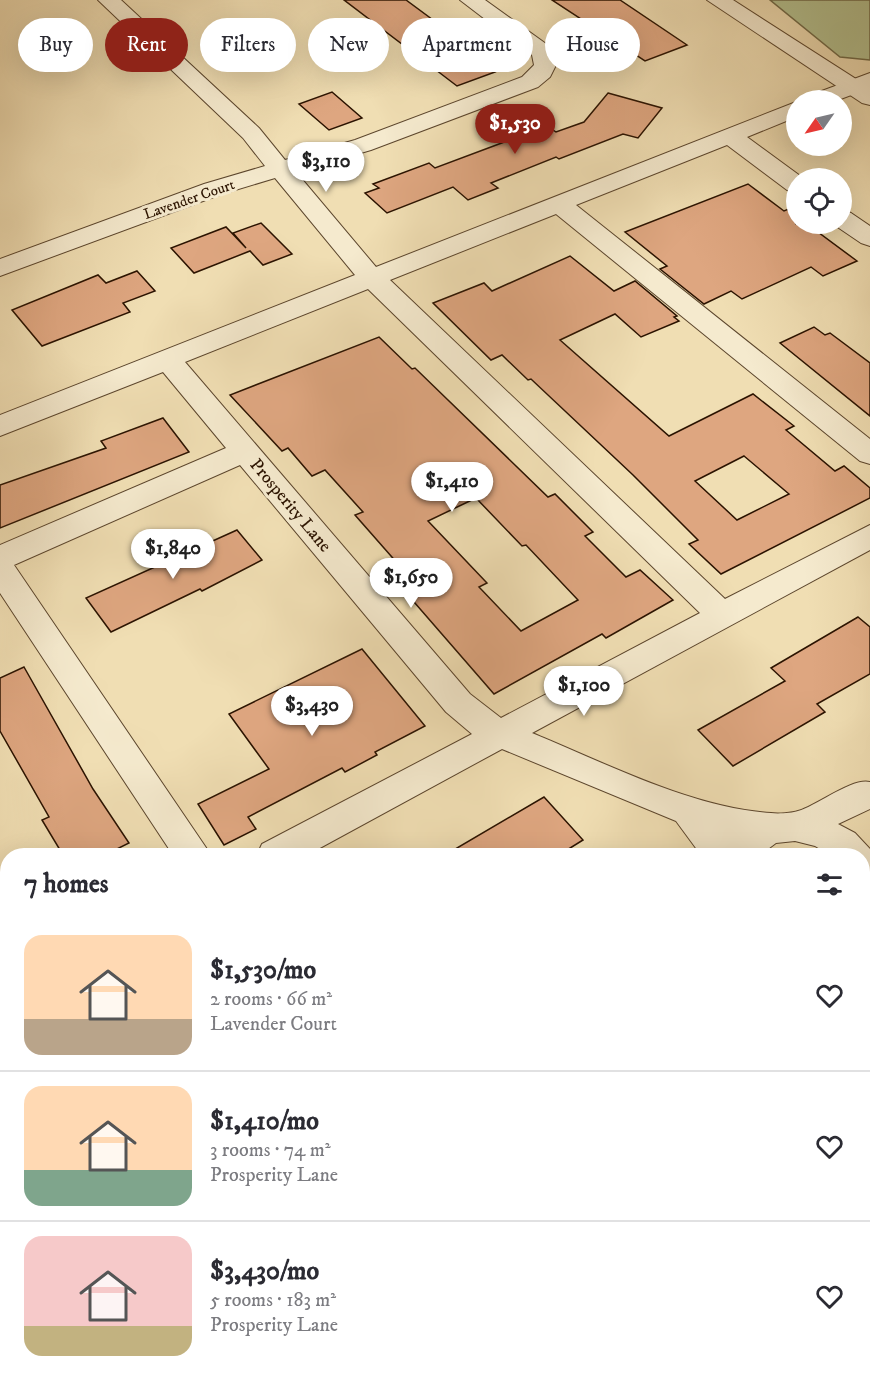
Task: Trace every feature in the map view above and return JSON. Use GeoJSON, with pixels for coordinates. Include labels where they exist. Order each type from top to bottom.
{"type":"FeatureCollection","features":[{"type":"Feature","properties":{"kind":"street"},"geometry":{"type":"LineString","coordinates":[[109,0],[233,114],[338,242],[372,278],[722,615]]}},
{"type":"Feature","properties":{"kind":"street","name":"Lavender Court"},"geometry":{"type":"LineString","coordinates":[[1,267],[213,189],[363,145],[530,82],[545,68],[546,59],[541,51],[471,0]]}},
{"type":"Feature","properties":{"kind":"street"},"geometry":{"type":"LineString","coordinates":[[718,0],[864,88]]}},
{"type":"Feature","properties":{"kind":"street"},"geometry":{"type":"LineString","coordinates":[[0,426],[786,114]]}},
{"type":"Feature","properties":{"kind":"street"},"geometry":{"type":"LineString","coordinates":[[730,136],[786,178]]}},
{"type":"Feature","properties":{"kind":"street"},"geometry":{"type":"LineString","coordinates":[[559,204],[870,454]]}},
{"type":"Feature","properties":{"kind":"street"},"geometry":{"type":"LineString","coordinates":[[852,225],[869,236]]}},
{"type":"Feature","properties":{"kind":"street","name":"Prosperity Lane"},"geometry":{"type":"LineString","coordinates":[[168,360],[458,703],[477,720],[499,734],[688,811],[729,822],[787,827],[831,836],[846,848]]}},
{"type":"Feature","properties":{"kind":"street"},"geometry":{"type":"LineString","coordinates":[[0,558],[246,451]]}},
{"type":"Feature","properties":{"kind":"street"},"geometry":{"type":"LineString","coordinates":[[288,848],[870,536]]}},
{"type":"Feature","properties":{"kind":"street"},"geometry":{"type":"LineString","coordinates":[[0,568],[188,848]]}},
{"type":"Feature","properties":{"kind":"street"},"geometry":{"type":"LineString","coordinates":[[745,848],[755,836],[787,827],[868,791]]}},
{"type":"Feature","properties":{"kind":"street"},"geometry":{"type":"LineString","coordinates":[[856,848],[868,791]]}},
{"type":"Feature","properties":{"kind":"street"},"geometry":{"type":"LineString","coordinates":[[688,811],[716,848]]}},
{"type":"Feature","properties":{"kind":"green space"},"geometry":{"type":"Polygon","coordinates":[[[770,0],[870,0],[870,60],[840,57],[770,0]]]}},
{"type":"Feature","properties":{"kind":"building"},"geometry":{"type":"Polygon","coordinates":[[[344,0],[406,0],[430,18],[401,18],[401,43],[389,34],[389,18],[368,18],[344,0]]]}},
{"type":"Feature","properties":{"kind":"building"},"geometry":{"type":"Polygon","coordinates":[[[552,0],[620,0],[687,45],[645,61],[640,58],[640,18],[579,18],[552,0]]]}},
{"type":"Feature","properties":{"kind":"building"},"geometry":{"type":"Polygon","coordinates":[[[439,72],[495,72],[457,86],[439,72]]]}},
{"type":"Feature","properties":{"kind":"building"},"geometry":{"type":"Polygon","coordinates":[[[332,92],[362,118],[329,130],[299,104],[332,92]]]}},
{"type":"Feature","properties":{"kind":"building"},"geometry":{"type":"Polygon","coordinates":[[[608,93],[662,108],[638,138],[623,134],[559,159],[556,157],[491,183],[498,188],[468,200],[453,187],[387,213],[365,193],[379,188],[373,184],[429,163],[435,168],[547,126],[556,132],[584,122],[608,93]]]}},
{"type":"Feature","properties":{"kind":"building"},"geometry":{"type":"Polygon","coordinates":[[[748,184],[784,211],[786,210],[786,234],[821,234],[857,261],[823,276],[811,267],[742,299],[731,291],[704,304],[660,269],[667,266],[625,232],[748,184]]]}},
{"type":"Feature","properties":{"kind":"building"},"geometry":{"type":"Polygon","coordinates":[[[261,223],[292,254],[263,265],[250,251],[194,273],[171,248],[226,227],[246,248],[233,233],[261,223]]]}},
{"type":"Feature","properties":{"kind":"building"},"geometry":{"type":"Polygon","coordinates":[[[570,256],[614,291],[635,281],[677,316],[674,317],[679,321],[641,337],[615,314],[560,340],[669,436],[753,394],[794,426],[786,430],[835,471],[844,466],[870,488],[870,498],[721,574],[689,544],[698,540],[531,379],[528,380],[502,355],[491,360],[433,303],[484,283],[492,291],[570,256]],[[744,456],[695,481],[737,520],[789,494],[744,456]]]}},
{"type":"Feature","properties":{"kind":"building"},"geometry":{"type":"Polygon","coordinates":[[[137,271],[155,291],[123,303],[130,312],[42,346],[12,310],[98,275],[106,283],[137,271]]]}},
{"type":"Feature","properties":{"kind":"building"},"geometry":{"type":"Polygon","coordinates":[[[814,327],[825,335],[830,333],[870,363],[870,416],[780,343],[814,327]]]}},
{"type":"Feature","properties":{"kind":"building"},"geometry":{"type":"Polygon","coordinates":[[[379,337],[412,369],[415,368],[548,497],[555,494],[593,532],[585,536],[626,577],[640,570],[673,600],[606,638],[602,634],[494,694],[401,587],[413,581],[355,515],[363,512],[325,470],[312,476],[288,448],[282,451],[230,395],[379,337]],[[476,498],[428,521],[487,583],[479,587],[521,631],[578,600],[526,545],[522,546],[476,498]]]}},
{"type":"Feature","properties":{"kind":"building"},"geometry":{"type":"Polygon","coordinates":[[[163,418],[189,452],[0,528],[0,485],[106,448],[101,441],[163,418]]]}},
{"type":"Feature","properties":{"kind":"building"},"geometry":{"type":"Polygon","coordinates":[[[237,530],[262,560],[202,591],[200,589],[111,632],[86,598],[237,530]]]}},
{"type":"Feature","properties":{"kind":"building"},"geometry":{"type":"Polygon","coordinates":[[[858,617],[870,627],[870,674],[817,704],[825,712],[733,766],[698,730],[785,681],[771,668],[858,617]]]}},
{"type":"Feature","properties":{"kind":"building"},"geometry":{"type":"Polygon","coordinates":[[[362,649],[425,726],[375,752],[377,755],[345,772],[342,768],[248,817],[256,829],[224,845],[198,804],[269,769],[229,714],[362,649]]]}},
{"type":"Feature","properties":{"kind":"building"},"geometry":{"type":"Polygon","coordinates":[[[24,667],[93,789],[129,843],[119,848],[59,848],[42,820],[49,817],[0,731],[0,678],[24,667]]]}},
{"type":"Feature","properties":{"kind":"building"},"geometry":{"type":"Polygon","coordinates":[[[544,797],[583,840],[570,848],[457,848],[544,797]]]}}]}
